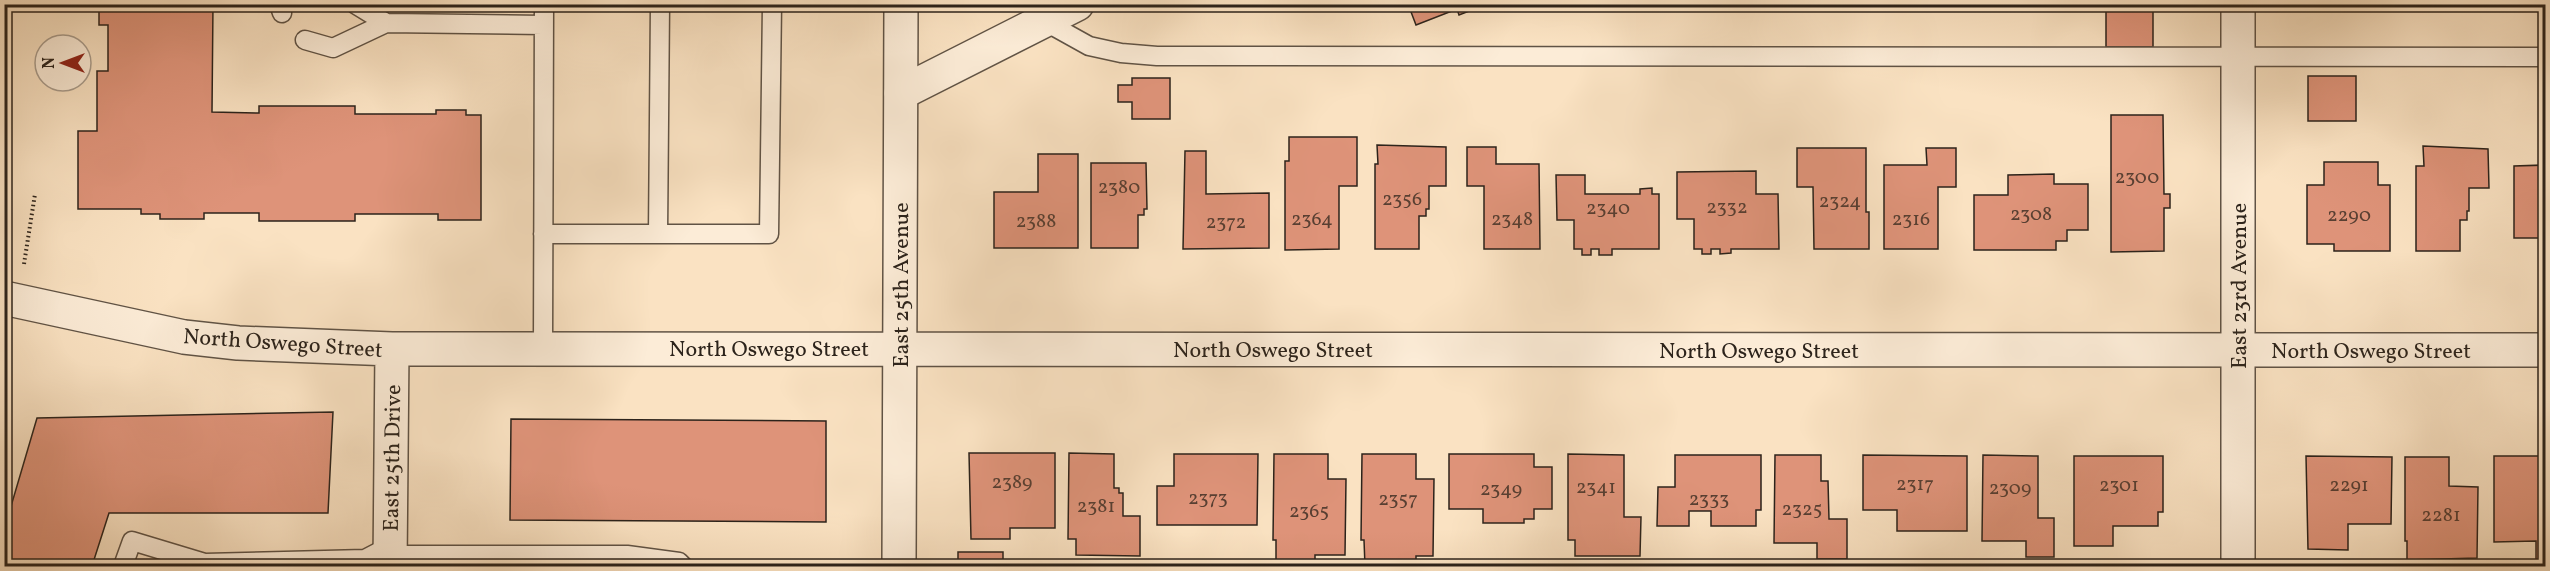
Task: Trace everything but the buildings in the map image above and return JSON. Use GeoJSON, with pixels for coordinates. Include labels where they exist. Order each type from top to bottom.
{"type":"FeatureCollection","features":[{"type":"Feature","properties":{"kind":"street","name":"East 25th Avenue"},"geometry":{"type":"LineString","coordinates":[[899,567],[901,4]]}},
{"type":"Feature","properties":{"kind":"street"},"geometry":{"type":"LineString","coordinates":[[901,93],[1077,4]]}},
{"type":"Feature","properties":{"kind":"street","name":"East 23rd Avenue"},"geometry":{"type":"LineString","coordinates":[[2238,4],[2238,567]]}},
{"type":"Feature","properties":{"kind":"street","name":"North Oswego Street"},"geometry":{"type":"LineString","coordinates":[[4,298],[184,337],[238,343],[392,349],[2546,351]]}},
{"type":"Feature","properties":{"kind":"street","name":"East 25th Drive"},"geometry":{"type":"LineString","coordinates":[[390,556],[392,349]]}},
{"type":"Feature","properties":{"kind":"lane"},"geometry":{"type":"LineString","coordinates":[[356,4],[386,23]]}},
{"type":"Feature","properties":{"kind":"lane"},"geometry":{"type":"LineString","coordinates":[[543,348],[544,4]]}},
{"type":"Feature","properties":{"kind":"lane"},"geometry":{"type":"LineString","coordinates":[[658,234],[660,4]]}},
{"type":"Feature","properties":{"kind":"lane"},"geometry":{"type":"LineString","coordinates":[[543,234],[769,234],[772,4]]}},
{"type":"Feature","properties":{"kind":"lane"},"geometry":{"type":"LineString","coordinates":[[1044,21],[1089,46],[1121,53],[1157,56],[2546,57]]}},
{"type":"Feature","properties":{"kind":"lane"},"geometry":{"type":"LineString","coordinates":[[305,40],[333,48],[386,23],[543,25]]}},
{"type":"Feature","properties":{"kind":"lane"},"geometry":{"type":"LineString","coordinates":[[123,567],[132,541],[205,565],[390,556],[627,555],[679,562],[683,567]]}},
{"type":"Feature","properties":{"kind":"path"},"geometry":{"type":"LineString","coordinates":[[23,271],[35,194]]}}]}
